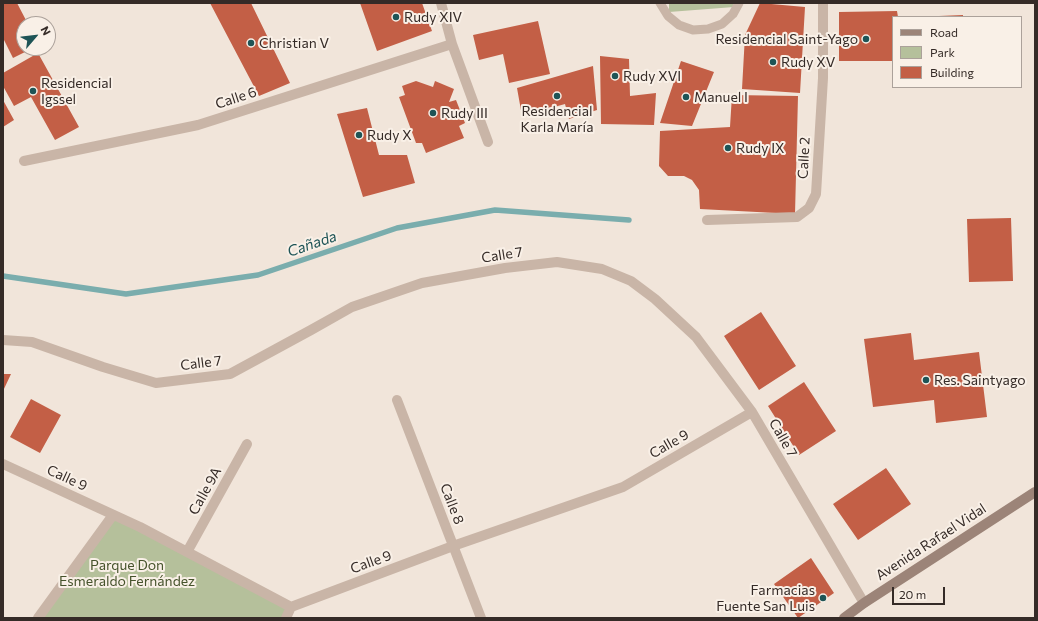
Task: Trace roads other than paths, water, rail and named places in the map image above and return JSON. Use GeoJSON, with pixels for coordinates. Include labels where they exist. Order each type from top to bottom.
{"type":"FeatureCollection","features":[{"type":"Feature","properties":{"kind":"main road","name":"Avenida Rafael Vidal"},"geometry":{"type":"LineString","coordinates":[[844,618],[864,603],[1035,492]]}},
{"type":"Feature","properties":{"kind":"street"},"geometry":{"type":"LineString","coordinates":[[441,3],[452,44],[488,142]]}},
{"type":"Feature","properties":{"kind":"street","name":"Calle 2"},"geometry":{"type":"LineString","coordinates":[[707,220],[797,217],[809,208],[816,194],[823,78],[823,3]]}},
{"type":"Feature","properties":{"kind":"street","name":"Calle 6"},"geometry":{"type":"LineString","coordinates":[[24,161],[198,125],[452,44]]}},
{"type":"Feature","properties":{"kind":"street","name":"Calle 7"},"geometry":{"type":"LineString","coordinates":[[3,340],[32,342],[103,367],[156,383],[230,374],[352,307],[422,283],[505,268],[557,262],[602,269],[631,281],[655,299],[696,337],[752,412],[864,603]]}},
{"type":"Feature","properties":{"kind":"street","name":"Calle 8"},"geometry":{"type":"LineString","coordinates":[[397,400],[481,618]]}},
{"type":"Feature","properties":{"kind":"street","name":"Calle 9"},"geometry":{"type":"LineString","coordinates":[[3,464],[140,527],[291,607],[453,546],[623,487],[752,412]]}},
{"type":"Feature","properties":{"kind":"street","name":"Calle 9A"},"geometry":{"type":"LineString","coordinates":[[187,552],[247,444]]}},
{"type":"Feature","properties":{"kind":"street"},"geometry":{"type":"LineString","coordinates":[[38,618],[113,515]]}},
{"type":"Feature","properties":{"kind":"street"},"geometry":{"type":"LineString","coordinates":[[286,618],[291,607]]}},
{"type":"Feature","properties":{"kind":"lane"},"geometry":{"type":"LineString","coordinates":[[660,3],[668,16],[680,25],[693,30],[708,29],[722,24],[733,14],[739,3]]}},
{"type":"Feature","properties":{"kind":"waterway","name":"Cañada"},"geometry":{"type":"LineString","coordinates":[[3,276],[126,294],[258,275],[397,228],[495,210],[629,220]]}},
{"type":"Feature","properties":{"kind":"place","name":"Rudy XIV"},"geometry":{"type":"Point","coordinates":[396,17]}},
{"type":"Feature","properties":{"kind":"place","name":"Residencial Saint-Yago"},"geometry":{"type":"Point","coordinates":[866,39]}},
{"type":"Feature","properties":{"kind":"place","name":"Christian V"},"geometry":{"type":"Point","coordinates":[251,43]}},
{"type":"Feature","properties":{"kind":"place","name":"Rudy XV"},"geometry":{"type":"Point","coordinates":[773,62]}},
{"type":"Feature","properties":{"kind":"place","name":"Rudy XVI"},"geometry":{"type":"Point","coordinates":[615,76]}},
{"type":"Feature","properties":{"kind":"place","name":"Residencial Igssel"},"geometry":{"type":"Point","coordinates":[33,91]}},
{"type":"Feature","properties":{"kind":"place","name":"Residencial Karla María"},"geometry":{"type":"Point","coordinates":[557,96]}},
{"type":"Feature","properties":{"kind":"place","name":"Manuel I"},"geometry":{"type":"Point","coordinates":[686,97]}},
{"type":"Feature","properties":{"kind":"place","name":"Rudy III"},"geometry":{"type":"Point","coordinates":[433,113]}},
{"type":"Feature","properties":{"kind":"place","name":"Rudy X"},"geometry":{"type":"Point","coordinates":[359,135]}},
{"type":"Feature","properties":{"kind":"place","name":"Rudy IX"},"geometry":{"type":"Point","coordinates":[728,148]}},
{"type":"Feature","properties":{"kind":"place","name":"Res. Saintyago"},"geometry":{"type":"Point","coordinates":[926,380]}},
{"type":"Feature","properties":{"kind":"place","name":"Farmacias Fuente San Luis"},"geometry":{"type":"Point","coordinates":[823,598]}},
{"type":"Feature","properties":{"kind":"park label","name":"Parque Don Esmeraldo Fernández"},"geometry":{"type":"Point","coordinates":[127,574]}}]}
